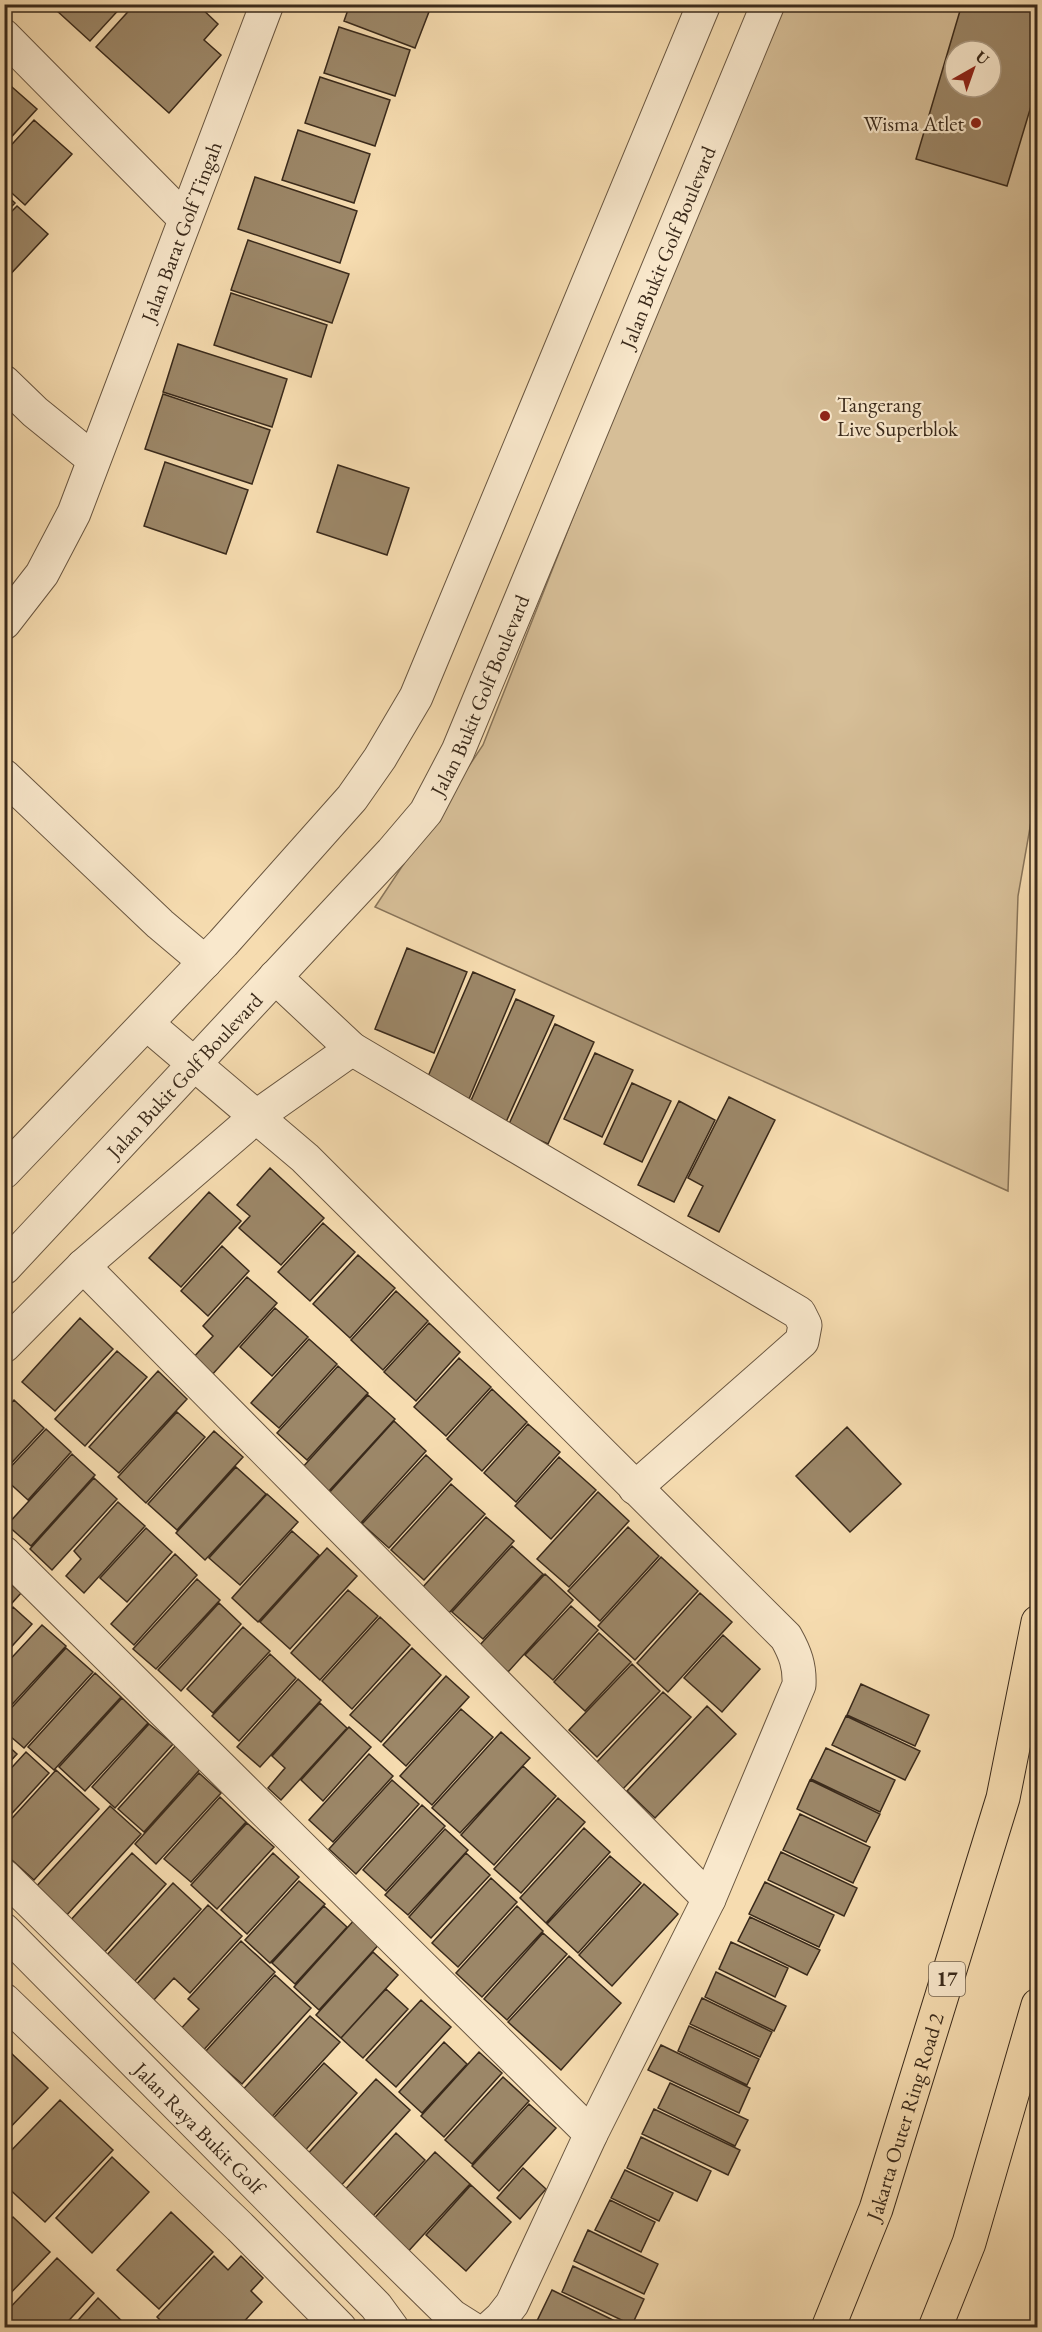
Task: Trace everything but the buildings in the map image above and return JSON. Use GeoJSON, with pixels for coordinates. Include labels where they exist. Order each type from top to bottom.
{"type":"FeatureCollection","features":[{"type":"Feature","properties":{"kind":"highway","name":"Jakarta Outer Ring Road 2"},"geometry":{"type":"LineString","coordinates":[[828,2328],[876,2209],[1003,1798],[1038,1622]]}},
{"type":"Feature","properties":{"kind":"highway"},"geometry":{"type":"LineString","coordinates":[[935,2328],[969,2243],[1038,2005]]}},
{"type":"Feature","properties":{"kind":"street","name":"Jalan Barat Golf Tingah"},"geometry":{"type":"LineString","coordinates":[[4,623],[42,574],[66,531],[267,4]]}},
{"type":"Feature","properties":{"kind":"street"},"geometry":{"type":"LineString","coordinates":[[4,1172],[205,962],[352,798],[380,758],[416,697],[704,4]]}},
{"type":"Feature","properties":{"kind":"street","name":"Jalan Bukit Golf Boulevard"},"geometry":{"type":"LineString","coordinates":[[4,1268],[392,852],[426,812],[467,729],[768,4]]}},
{"type":"Feature","properties":{"kind":"street"},"geometry":{"type":"LineString","coordinates":[[4,36],[184,218]]}},
{"type":"Feature","properties":{"kind":"street"},"geometry":{"type":"LineString","coordinates":[[4,382],[35,412],[93,459]]}},
{"type":"Feature","properties":{"kind":"street"},"geometry":{"type":"LineString","coordinates":[[4,776],[160,924],[205,962]]}},
{"type":"Feature","properties":{"kind":"street"},"geometry":{"type":"LineString","coordinates":[[275,977],[352,1048],[799,1313],[805,1325],[802,1341],[635,1488]]}},
{"type":"Feature","properties":{"kind":"street"},"geometry":{"type":"LineString","coordinates":[[147,1024],[305,1158],[786,1636],[800,1669],[799,1685],[709,1899],[591,2134],[512,2304],[490,2328]]}},
{"type":"Feature","properties":{"kind":"street"},"geometry":{"type":"LineString","coordinates":[[4,1346],[83,1266],[257,1116],[352,1048]]}},
{"type":"Feature","properties":{"kind":"street"},"geometry":{"type":"LineString","coordinates":[[83,1266],[709,1899]]}},
{"type":"Feature","properties":{"kind":"street"},"geometry":{"type":"LineString","coordinates":[[4,1553],[591,2134]]}},
{"type":"Feature","properties":{"kind":"street"},"geometry":{"type":"LineString","coordinates":[[4,1876],[452,2316],[471,2328]]}},
{"type":"Feature","properties":{"kind":"street","name":"Jalan Raya Bukit Golf"},"geometry":{"type":"LineString","coordinates":[[4,1930],[376,2306],[392,2328]]}},
{"type":"Feature","properties":{"kind":"street","name":"Jalan Raya Bukit Golf"},"geometry":{"type":"LineString","coordinates":[[4,2000],[240,2227],[340,2328]]}},
{"type":"Feature","properties":{"kind":"shaded area","name":"Tangerang Live Superblok"},"geometry":{"type":"Polygon","coordinates":[[[784,5],[1037,5],[1038,782],[1018,896],[1008,1191],[375,907],[483,745],[760,44],[784,5]]]}},
{"type":"Feature","properties":{"kind":"place","name":"Wisma Atlet"},"geometry":{"type":"Point","coordinates":[976,123]}},
{"type":"Feature","properties":{"kind":"place","name":"Tangerang Live Superblok"},"geometry":{"type":"Point","coordinates":[825,416]}}]}
